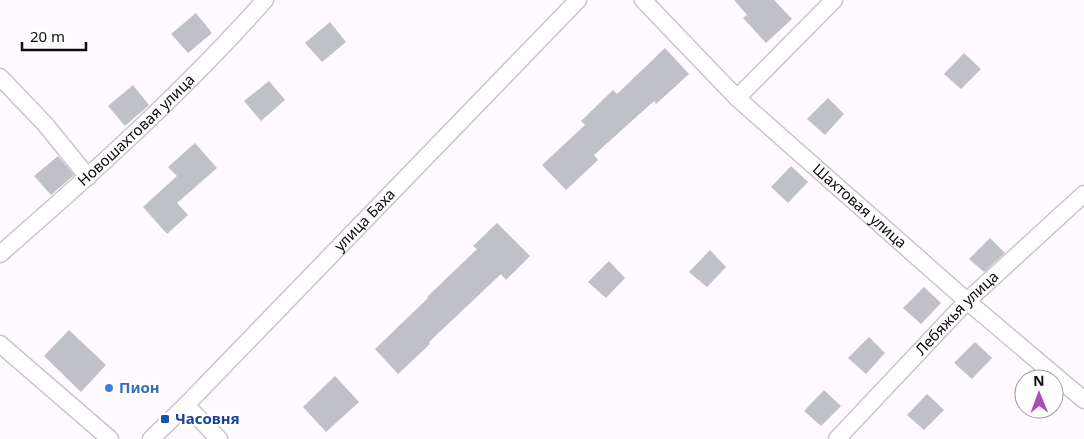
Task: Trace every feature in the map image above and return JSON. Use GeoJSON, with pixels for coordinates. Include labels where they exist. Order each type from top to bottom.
{"type":"FeatureCollection","features":[{"type":"Feature","properties":{"kind":"street","name":"Новошахтовая улица"},"geometry":{"type":"LineString","coordinates":[[0,254],[88,178],[231,39],[265,0]]}},
{"type":"Feature","properties":{"kind":"street","name":"улица Баха"},"geometry":{"type":"LineString","coordinates":[[151,439],[578,0]]}},
{"type":"Feature","properties":{"kind":"street","name":"Шахтовая улица"},"geometry":{"type":"LineString","coordinates":[[643,0],[737,98],[1084,400]]}},
{"type":"Feature","properties":{"kind":"street"},"geometry":{"type":"LineString","coordinates":[[737,98],[834,0]]}},
{"type":"Feature","properties":{"kind":"street"},"geometry":{"type":"LineString","coordinates":[[0,77],[45,124],[88,178]]}},
{"type":"Feature","properties":{"kind":"street","name":"Лебяжья улица"},"geometry":{"type":"LineString","coordinates":[[837,439],[968,301],[1084,194]]}},
{"type":"Feature","properties":{"kind":"street"},"geometry":{"type":"LineString","coordinates":[[0,344],[110,439]]}},
{"type":"Feature","properties":{"kind":"street"},"geometry":{"type":"LineString","coordinates":[[186,405],[219,439]]}},
{"type":"Feature","properties":{"kind":"building"},"geometry":{"type":"Polygon","coordinates":[[[734,0],[774,0],[792,19],[766,43],[743,18],[747,15],[734,0]]]}},
{"type":"Feature","properties":{"kind":"building"},"geometry":{"type":"Polygon","coordinates":[[[196,13],[212,33],[188,53],[171,34],[196,13]]]}},
{"type":"Feature","properties":{"kind":"building"},"geometry":{"type":"Polygon","coordinates":[[[330,22],[346,42],[322,62],[305,43],[330,22]]]}},
{"type":"Feature","properties":{"kind":"building"},"geometry":{"type":"Polygon","coordinates":[[[665,48],[689,74],[656,104],[654,101],[594,155],[598,160],[566,190],[542,165],[585,125],[581,121],[613,90],[617,94],[665,48]]]}},
{"type":"Feature","properties":{"kind":"building"},"geometry":{"type":"Polygon","coordinates":[[[964,53],[981,69],[961,89],[944,74],[964,53]]]}},
{"type":"Feature","properties":{"kind":"building"},"geometry":{"type":"Polygon","coordinates":[[[269,81],[285,100],[261,121],[244,101],[269,81]]]}},
{"type":"Feature","properties":{"kind":"building"},"geometry":{"type":"Polygon","coordinates":[[[133,85],[149,105],[125,126],[108,106],[133,85]]]}},
{"type":"Feature","properties":{"kind":"building"},"geometry":{"type":"Polygon","coordinates":[[[828,98],[844,114],[825,135],[807,119],[828,98]]]}},
{"type":"Feature","properties":{"kind":"building"},"geometry":{"type":"Polygon","coordinates":[[[195,143],[217,168],[177,203],[188,215],[167,234],[143,207],[177,176],[168,167],[195,143]]]}},
{"type":"Feature","properties":{"kind":"building"},"geometry":{"type":"Polygon","coordinates":[[[58,156],[74,175],[51,195],[34,176],[58,156]]]}},
{"type":"Feature","properties":{"kind":"building"},"geometry":{"type":"Polygon","coordinates":[[[791,166],[808,182],[788,203],[771,187],[791,166]]]}},
{"type":"Feature","properties":{"kind":"building"},"geometry":{"type":"Polygon","coordinates":[[[497,223],[530,256],[506,280],[501,274],[398,374],[375,349],[477,249],[473,246],[497,223]]]}},
{"type":"Feature","properties":{"kind":"building"},"geometry":{"type":"Polygon","coordinates":[[[990,238],[1005,253],[984,272],[969,259],[990,238]]]}},
{"type":"Feature","properties":{"kind":"building"},"geometry":{"type":"Polygon","coordinates":[[[710,250],[726,267],[707,287],[689,272],[710,250]]]}},
{"type":"Feature","properties":{"kind":"building"},"geometry":{"type":"Polygon","coordinates":[[[609,261],[625,278],[606,298],[588,282],[609,261]]]}},
{"type":"Feature","properties":{"kind":"building"},"geometry":{"type":"Polygon","coordinates":[[[924,287],[941,303],[921,324],[903,308],[924,287]]]}},
{"type":"Feature","properties":{"kind":"building"},"geometry":{"type":"Polygon","coordinates":[[[69,330],[106,365],[81,392],[44,356],[69,330]]]}},
{"type":"Feature","properties":{"kind":"building"},"geometry":{"type":"Polygon","coordinates":[[[869,337],[885,353],[866,374],[848,358],[869,337]]]}},
{"type":"Feature","properties":{"kind":"building"},"geometry":{"type":"Polygon","coordinates":[[[975,342],[992,358],[972,379],[954,363],[975,342]]]}},
{"type":"Feature","properties":{"kind":"building"},"geometry":{"type":"Polygon","coordinates":[[[335,376],[359,402],[326,432],[303,407],[335,376]]]}},
{"type":"Feature","properties":{"kind":"building"},"geometry":{"type":"Polygon","coordinates":[[[824,390],[841,406],[821,426],[804,411],[824,390]]]}},
{"type":"Feature","properties":{"kind":"building"},"geometry":{"type":"Polygon","coordinates":[[[927,394],[944,410],[924,430],[907,415],[927,394]]]}},
{"type":"Feature","properties":{"kind":"place","name":"Пион"},"geometry":{"type":"Point","coordinates":[109,388]}},
{"type":"Feature","properties":{"kind":"place","name":"Часовня"},"geometry":{"type":"Point","coordinates":[165,419]}}]}
